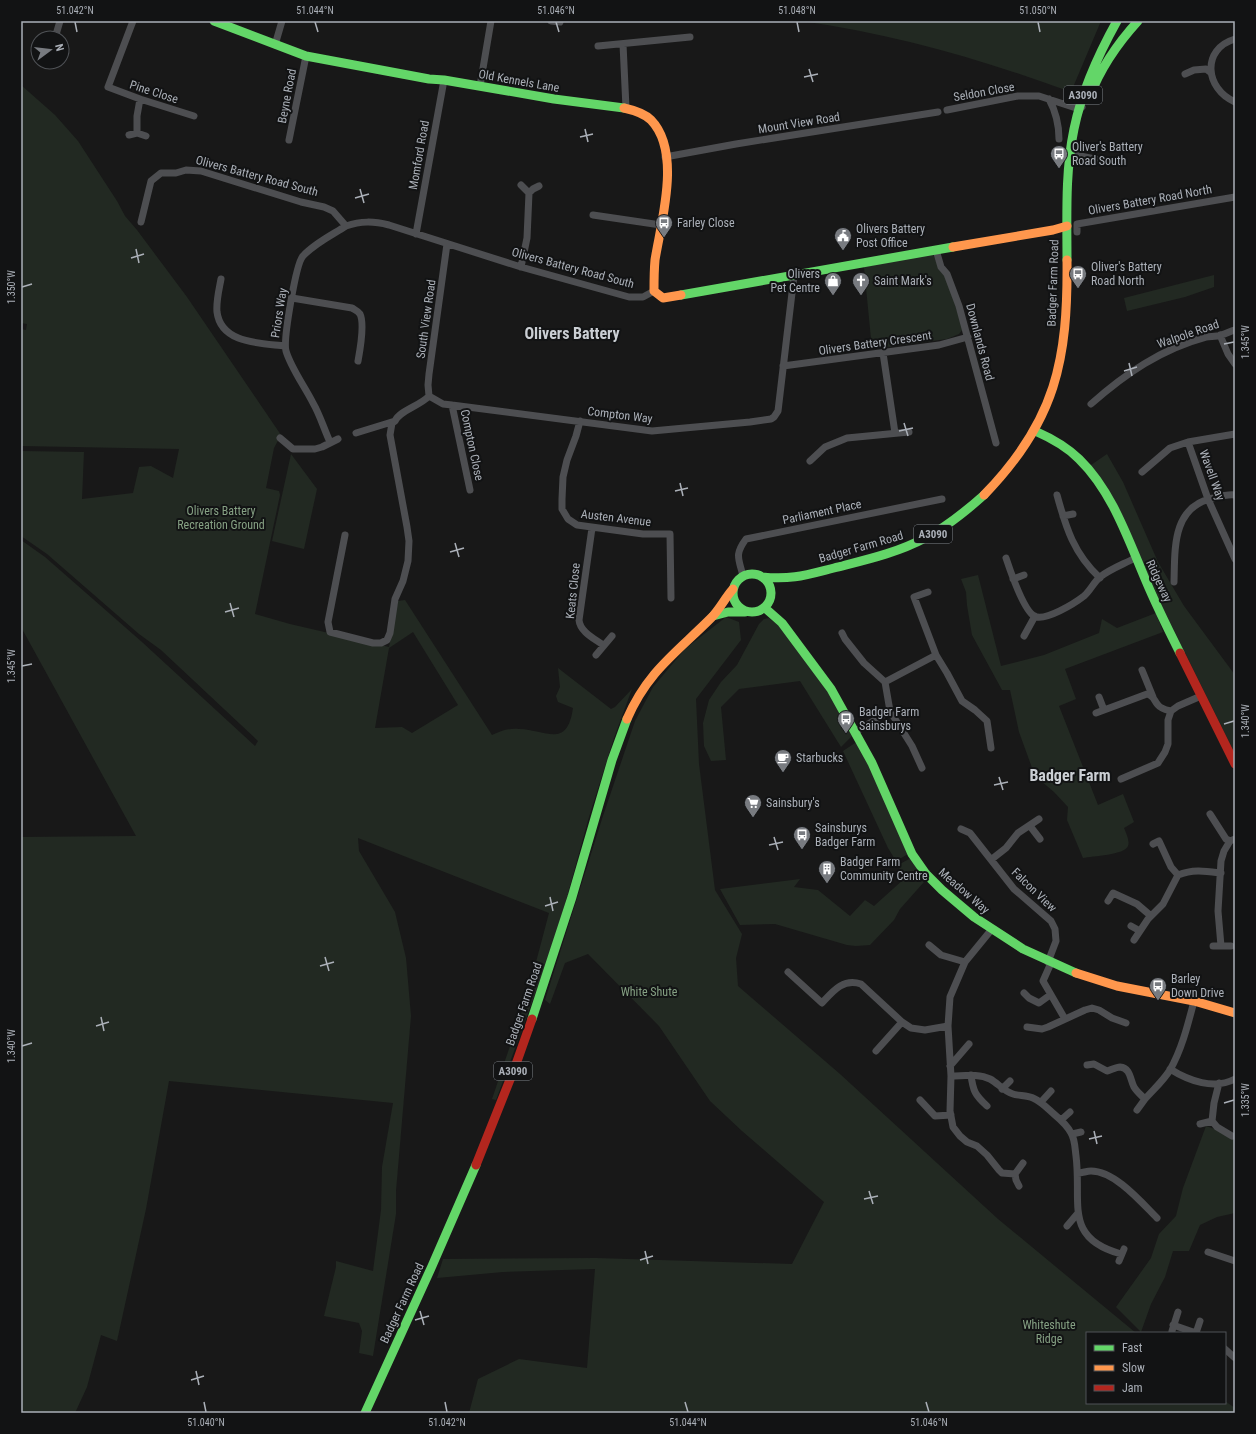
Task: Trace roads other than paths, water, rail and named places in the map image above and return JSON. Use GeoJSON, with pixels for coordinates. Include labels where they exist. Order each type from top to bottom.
{"type":"FeatureCollection","features":[{"type":"Feature","properties":{"kind":"street","name":"Pine Close"},"geometry":{"type":"LineString","coordinates":[[133,21],[108,87],[194,116]]}},
{"type":"Feature","properties":{"kind":"street","name":"Old Kennels Lane"},"geometry":{"type":"LineString","coordinates":[[214,21],[306,56],[429,79],[444,80],[568,101],[626,108],[645,115],[656,125],[664,143],[667,181],[654,270],[654,291]]}},
{"type":"Feature","properties":{"kind":"street"},"geometry":{"type":"LineString","coordinates":[[274,45],[282,21]]}},
{"type":"Feature","properties":{"kind":"street"},"geometry":{"type":"LineString","coordinates":[[480,86],[491,21]]}},
{"type":"Feature","properties":{"kind":"street"},"geometry":{"type":"LineString","coordinates":[[551,21],[560,22]]}},
{"type":"Feature","properties":{"kind":"street","name":"Badger Farm Road"},"geometry":{"type":"LineString","coordinates":[[771,590],[794,578],[878,557],[913,544],[939,530],[956,519],[991,489],[1010,467],[1035,431],[1053,390],[1062,348],[1067,298],[1066,226],[1068,175],[1072,154],[1074,129],[1092,70],[1117,21]]}},
{"type":"Feature","properties":{"kind":"street","name":"Badger Farm Road"},"geometry":{"type":"LineString","coordinates":[[1079,109],[1084,107],[1112,53],[1138,21]]}},
{"type":"Feature","properties":{"kind":"street"},"geometry":{"type":"LineString","coordinates":[[598,46],[690,37]]}},
{"type":"Feature","properties":{"kind":"street"},"geometry":{"type":"LineString","coordinates":[[1235,39],[1229,40],[1214,54],[1210,72],[1215,86],[1221,94],[1235,102]]}},
{"type":"Feature","properties":{"kind":"street"},"geometry":{"type":"LineString","coordinates":[[623,44],[626,108]]}},
{"type":"Feature","properties":{"kind":"street","name":"Beyne Road"},"geometry":{"type":"LineString","coordinates":[[289,140],[306,56]]}},
{"type":"Feature","properties":{"kind":"street"},"geometry":{"type":"LineString","coordinates":[[1186,74],[1194,70],[1206,69],[1210,72]]}},
{"type":"Feature","properties":{"kind":"street","name":"Momford Road"},"geometry":{"type":"LineString","coordinates":[[416,234],[444,80]]}},
{"type":"Feature","properties":{"kind":"street","name":"Badger Farm Road"},"geometry":{"type":"LineString","coordinates":[[1072,154],[1093,89]]}},
{"type":"Feature","properties":{"kind":"street","name":"Seldon Close"},"geometry":{"type":"LineString","coordinates":[[947,110],[1018,96],[1039,96],[1079,109]]}},
{"type":"Feature","properties":{"kind":"street"},"geometry":{"type":"LineString","coordinates":[[137,133],[137,116],[140,99]]}},
{"type":"Feature","properties":{"kind":"street"},"geometry":{"type":"LineString","coordinates":[[1049,99],[1059,125],[1059,139]]}},
{"type":"Feature","properties":{"kind":"street","name":"Mount View Road"},"geometry":{"type":"LineString","coordinates":[[665,157],[736,144],[938,112]]}},
{"type":"Feature","properties":{"kind":"street"},"geometry":{"type":"LineString","coordinates":[[129,135],[137,133],[146,136]]}},
{"type":"Feature","properties":{"kind":"street"},"geometry":{"type":"LineString","coordinates":[[1072,154],[1100,160]]}},
{"type":"Feature","properties":{"kind":"street","name":"Olivers Battery Road South"},"geometry":{"type":"LineString","coordinates":[[141,222],[151,181],[154,177],[161,173],[176,173],[186,170],[201,171],[301,202],[324,207],[333,211],[346,226],[357,222],[376,222],[521,267],[629,297],[643,297],[654,291]]}},
{"type":"Feature","properties":{"kind":"street"},"geometry":{"type":"LineString","coordinates":[[521,185],[529,193]]}},
{"type":"Feature","properties":{"kind":"street"},"geometry":{"type":"LineString","coordinates":[[521,267],[527,238],[529,193],[533,189],[540,186]]}},
{"type":"Feature","properties":{"kind":"street","name":"Olivers Battery Road North"},"geometry":{"type":"LineString","coordinates":[[1077,232],[1077,224],[1235,197]]}},
{"type":"Feature","properties":{"kind":"street"},"geometry":{"type":"LineString","coordinates":[[593,215],[661,226]]}},
{"type":"Feature","properties":{"kind":"street","name":"Priors Way"},"geometry":{"type":"LineString","coordinates":[[330,442],[314,405],[288,357],[285,346],[296,272],[302,256],[346,226]]}},
{"type":"Feature","properties":{"kind":"street"},"geometry":{"type":"LineString","coordinates":[[654,291],[663,298],[670,298],[696,292],[1052,230],[1066,226]]}},
{"type":"Feature","properties":{"kind":"street","name":"South View Road"},"geometry":{"type":"LineString","coordinates":[[430,396],[428,385],[429,374],[447,244]]}},
{"type":"Feature","properties":{"kind":"street","name":"Downlands Road"},"geometry":{"type":"LineString","coordinates":[[936,250],[941,267],[948,274],[968,337],[996,443]]}},
{"type":"Feature","properties":{"kind":"street","name":"Compton Way"},"geometry":{"type":"LineString","coordinates":[[430,396],[443,404],[652,431],[771,419],[778,411],[794,276]]}},
{"type":"Feature","properties":{"kind":"street"},"geometry":{"type":"LineString","coordinates":[[221,279],[217,311],[218,321],[223,329],[237,339],[285,346]]}},
{"type":"Feature","properties":{"kind":"street"},"geometry":{"type":"LineString","coordinates":[[292,298],[352,308],[357,311],[360,314],[362,324],[358,361]]}},
{"type":"Feature","properties":{"kind":"street","name":"Walpole Road"},"geometry":{"type":"LineString","coordinates":[[1091,404],[1114,383],[1156,356],[1175,347],[1207,336],[1220,335],[1235,330]]}},
{"type":"Feature","properties":{"kind":"street"},"geometry":{"type":"LineString","coordinates":[[1220,335],[1228,354],[1235,364]]}},
{"type":"Feature","properties":{"kind":"street","name":"Olivers Battery Crescent"},"geometry":{"type":"LineString","coordinates":[[783,366],[939,345],[968,337]]}},
{"type":"Feature","properties":{"kind":"street"},"geometry":{"type":"LineString","coordinates":[[883,353],[894,433]]}},
{"type":"Feature","properties":{"kind":"street"},"geometry":{"type":"LineString","coordinates":[[345,535],[328,622],[330,632],[373,643],[382,643],[387,640],[390,633],[395,599],[403,581],[408,561],[409,541],[408,527],[390,435],[392,423],[395,421],[397,416],[420,404],[430,396]]}},
{"type":"Feature","properties":{"kind":"street","name":"Compton Close"},"geometry":{"type":"LineString","coordinates":[[452,405],[470,490]]}},
{"type":"Feature","properties":{"kind":"street"},"geometry":{"type":"LineString","coordinates":[[356,433],[395,421]]}},
{"type":"Feature","properties":{"kind":"street","name":"Austen Avenue"},"geometry":{"type":"LineString","coordinates":[[580,422],[563,477],[562,509],[568,519],[577,525],[642,534],[670,534],[672,598]]}},
{"type":"Feature","properties":{"kind":"street","name":"Ridgeway"},"geometry":{"type":"LineString","coordinates":[[1035,431],[1069,449],[1092,474],[1113,509],[1201,696],[1235,764]]}},
{"type":"Feature","properties":{"kind":"street"},"geometry":{"type":"LineString","coordinates":[[810,461],[825,447],[847,438],[909,432]]}},
{"type":"Feature","properties":{"kind":"street"},"geometry":{"type":"LineString","coordinates":[[1142,472],[1170,448],[1188,442],[1235,434]]}},
{"type":"Feature","properties":{"kind":"street"},"geometry":{"type":"LineString","coordinates":[[280,438],[293,449],[315,449],[338,439]]}},
{"type":"Feature","properties":{"kind":"street","name":"Wavell Way"},"geometry":{"type":"LineString","coordinates":[[1188,442],[1208,499],[1235,559]]}},
{"type":"Feature","properties":{"kind":"street"},"geometry":{"type":"LineString","coordinates":[[1057,495],[1063,516],[1076,548],[1087,566],[1100,578]]}},
{"type":"Feature","properties":{"kind":"street"},"geometry":{"type":"LineString","coordinates":[[1174,582],[1175,547],[1178,528],[1188,512],[1199,502],[1224,495],[1235,495]]}},
{"type":"Feature","properties":{"kind":"street","name":"Parliament Place"},"geometry":{"type":"LineString","coordinates":[[743,576],[738,552],[739,548],[746,539],[942,499]]}},
{"type":"Feature","properties":{"kind":"street"},"geometry":{"type":"LineString","coordinates":[[1063,516],[1072,514]]}},
{"type":"Feature","properties":{"kind":"street","name":"Keats Close"},"geometry":{"type":"LineString","coordinates":[[592,528],[578,620],[579,625],[603,645]]}},
{"type":"Feature","properties":{"kind":"street"},"geometry":{"type":"LineString","coordinates":[[1006,558],[1013,579],[1027,607],[1033,615],[1037,617],[1058,612],[1075,603],[1086,594],[1100,578],[1135,558]]}},
{"type":"Feature","properties":{"kind":"street"},"geometry":{"type":"LineString","coordinates":[[713,616],[728,612],[750,613],[765,608],[769,603],[771,590],[767,582],[756,575],[750,574],[743,576],[736,583],[733,589],[734,597],[738,606],[745,612]]}},
{"type":"Feature","properties":{"kind":"street"},"geometry":{"type":"LineString","coordinates":[[1013,579],[1024,575]]}},
{"type":"Feature","properties":{"kind":"street","name":"Badger Farm Road"},"geometry":{"type":"LineString","coordinates":[[762,578],[794,578]]}},
{"type":"Feature","properties":{"kind":"street","name":"Badger Farm Road"},"geometry":{"type":"LineString","coordinates":[[365,1413],[441,1248],[495,1122],[533,1018],[567,915],[614,757],[632,708],[646,684],[672,654],[713,616],[733,589]]}},
{"type":"Feature","properties":{"kind":"street"},"geometry":{"type":"LineString","coordinates":[[928,592],[914,597],[936,655],[962,701],[979,712],[987,721],[991,748]]}},
{"type":"Feature","properties":{"kind":"street","name":"Meadow Way"},"geometry":{"type":"LineString","coordinates":[[765,608],[782,623],[823,677],[872,763],[904,839],[912,854],[926,874],[938,887],[974,917],[1023,949],[1074,973],[1117,986],[1194,1001],[1235,1013]]}},
{"type":"Feature","properties":{"kind":"street"},"geometry":{"type":"LineString","coordinates":[[1024,636],[1035,616]]}},
{"type":"Feature","properties":{"kind":"street"},"geometry":{"type":"LineString","coordinates":[[842,633],[845,639],[864,662],[885,682],[890,712],[912,746],[922,768]]}},
{"type":"Feature","properties":{"kind":"street"},"geometry":{"type":"LineString","coordinates":[[596,655],[612,636]]}},
{"type":"Feature","properties":{"kind":"street"},"geometry":{"type":"LineString","coordinates":[[885,682],[936,655]]}},
{"type":"Feature","properties":{"kind":"street"},"geometry":{"type":"LineString","coordinates":[[1142,670],[1158,706],[1171,711]]}},
{"type":"Feature","properties":{"kind":"street"},"geometry":{"type":"LineString","coordinates":[[1096,713],[1142,695],[1150,694],[1153,697]]}},
{"type":"Feature","properties":{"kind":"street"},"geometry":{"type":"LineString","coordinates":[[1121,779],[1148,768],[1158,762],[1168,744],[1168,720],[1171,711],[1178,706],[1201,696]]}},
{"type":"Feature","properties":{"kind":"street"},"geometry":{"type":"LineString","coordinates":[[1099,697],[1104,710]]}},
{"type":"Feature","properties":{"kind":"street"},"geometry":{"type":"LineString","coordinates":[[855,732],[890,712]]}},
{"type":"Feature","properties":{"kind":"street"},"geometry":{"type":"LineString","coordinates":[[1210,814],[1226,839],[1233,840]]}},
{"type":"Feature","properties":{"kind":"street"},"geometry":{"type":"LineString","coordinates":[[992,859],[1006,848],[1018,833],[1039,819]]}},
{"type":"Feature","properties":{"kind":"street"},"geometry":{"type":"LineString","coordinates":[[1030,826],[1040,839]]}},
{"type":"Feature","properties":{"kind":"street","name":"Falcon View"},"geometry":{"type":"LineString","coordinates":[[961,830],[970,833],[992,859],[1014,889],[1051,921],[1055,929],[1056,942],[1043,981],[1065,1019]]}},
{"type":"Feature","properties":{"kind":"street"},"geometry":{"type":"LineString","coordinates":[[1221,946],[1218,911],[1221,873],[1224,851],[1233,840]]}},
{"type":"Feature","properties":{"kind":"street"},"geometry":{"type":"LineString","coordinates":[[1153,844],[1159,841],[1171,867],[1178,875]]}},
{"type":"Feature","properties":{"kind":"street"},"geometry":{"type":"LineString","coordinates":[[1134,940],[1151,916],[1163,904],[1178,875],[1186,871],[1198,870],[1221,873]]}},
{"type":"Feature","properties":{"kind":"street"},"geometry":{"type":"LineString","coordinates":[[1108,901],[1113,893],[1137,904],[1151,916]]}},
{"type":"Feature","properties":{"kind":"street"},"geometry":{"type":"LineString","coordinates":[[1131,926],[1140,931]]}},
{"type":"Feature","properties":{"kind":"street"},"geometry":{"type":"LineString","coordinates":[[992,929],[965,962],[950,997],[948,1026],[951,1076],[951,1115],[953,1127],[960,1136],[967,1142],[977,1146],[987,1155],[1002,1173],[1015,1174]]}},
{"type":"Feature","properties":{"kind":"street"},"geometry":{"type":"LineString","coordinates":[[929,945],[941,955],[965,962]]}},
{"type":"Feature","properties":{"kind":"street"},"geometry":{"type":"LineString","coordinates":[[1213,946],[1231,946]]}},
{"type":"Feature","properties":{"kind":"street"},"geometry":{"type":"LineString","coordinates":[[788,972],[825,1006],[834,989],[842,984],[858,983],[875,996],[902,1022],[911,1028],[924,1030],[948,1026]]}},
{"type":"Feature","properties":{"kind":"street"},"geometry":{"type":"LineString","coordinates":[[1024,993],[1029,998],[1039,1003],[1050,995]]}},
{"type":"Feature","properties":{"kind":"street"},"geometry":{"type":"LineString","coordinates":[[1137,1110],[1145,1098],[1161,1082],[1170,1069],[1185,1034],[1194,1001]]}},
{"type":"Feature","properties":{"kind":"street"},"geometry":{"type":"LineString","coordinates":[[1027,1028],[1042,1029],[1092,1008],[1126,1023]]}},
{"type":"Feature","properties":{"kind":"street"},"geometry":{"type":"LineString","coordinates":[[876,1051],[902,1022]]}},
{"type":"Feature","properties":{"kind":"street"},"geometry":{"type":"LineString","coordinates":[[950,1066],[969,1044]]}},
{"type":"Feature","properties":{"kind":"street"},"geometry":{"type":"LineString","coordinates":[[1087,1065],[1094,1064],[1107,1071],[1119,1067],[1124,1069],[1129,1073],[1137,1092],[1145,1098]]}},
{"type":"Feature","properties":{"kind":"street"},"geometry":{"type":"LineString","coordinates":[[1170,1069],[1196,1082],[1219,1083],[1235,1079]]}},
{"type":"Feature","properties":{"kind":"street"},"geometry":{"type":"LineString","coordinates":[[951,1076],[971,1075],[990,1079],[1002,1089],[1012,1094],[1033,1098],[1041,1102],[1066,1124],[1072,1134],[1075,1147],[1078,1174],[1078,1213],[1081,1226],[1087,1236],[1103,1248],[1121,1255]]}},
{"type":"Feature","properties":{"kind":"street"},"geometry":{"type":"LineString","coordinates":[[971,1075],[972,1088],[977,1096],[987,1106]]}},
{"type":"Feature","properties":{"kind":"street"},"geometry":{"type":"LineString","coordinates":[[1002,1089],[1010,1081]]}},
{"type":"Feature","properties":{"kind":"street"},"geometry":{"type":"LineString","coordinates":[[1219,1083],[1212,1121],[1217,1127],[1232,1136]]}},
{"type":"Feature","properties":{"kind":"street"},"geometry":{"type":"LineString","coordinates":[[1041,1102],[1050,1092]]}},
{"type":"Feature","properties":{"kind":"street"},"geometry":{"type":"LineString","coordinates":[[920,1100],[935,1116],[951,1115]]}},
{"type":"Feature","properties":{"kind":"street"},"geometry":{"type":"LineString","coordinates":[[1061,1120],[1070,1112]]}},
{"type":"Feature","properties":{"kind":"street"},"geometry":{"type":"LineString","coordinates":[[1200,1124],[1212,1121]]}},
{"type":"Feature","properties":{"kind":"street"},"geometry":{"type":"LineString","coordinates":[[1072,1134],[1081,1132]]}},
{"type":"Feature","properties":{"kind":"street"},"geometry":{"type":"LineString","coordinates":[[1020,1186],[1016,1180],[1015,1174],[1023,1162]]}},
{"type":"Feature","properties":{"kind":"street"},"geometry":{"type":"LineString","coordinates":[[1078,1174],[1091,1171],[1115,1179],[1134,1195],[1157,1218]]}},
{"type":"Feature","properties":{"kind":"street"},"geometry":{"type":"LineString","coordinates":[[1067,1226],[1078,1213]]}},
{"type":"Feature","properties":{"kind":"street"},"geometry":{"type":"LineString","coordinates":[[1208,1252],[1235,1261]]}},
{"type":"Feature","properties":{"kind":"street"},"geometry":{"type":"LineString","coordinates":[[1178,1312],[1173,1328],[1191,1332]]}},
{"type":"Feature","properties":{"kind":"street"},"geometry":{"type":"LineString","coordinates":[[1196,1332],[1200,1321]]}},
{"type":"Feature","properties":{"kind":"street"},"geometry":{"type":"LineString","coordinates":[[1226,1350],[1235,1358]]}},
{"type":"Feature","properties":{"kind":"place","name":"Oliver's Battery Road South"},"geometry":{"type":"Point","coordinates":[1059,169]}},
{"type":"Feature","properties":{"kind":"place","name":"Farley Close"},"geometry":{"type":"Point","coordinates":[664,238]}},
{"type":"Feature","properties":{"kind":"place","name":"Olivers Battery Post Office"},"geometry":{"type":"Point","coordinates":[843,251]}},
{"type":"Feature","properties":{"kind":"place","name":"Oliver's Battery Road North"},"geometry":{"type":"Point","coordinates":[1078,289]}},
{"type":"Feature","properties":{"kind":"place","name":"Olivers Pet Centre"},"geometry":{"type":"Point","coordinates":[833,296]}},
{"type":"Feature","properties":{"kind":"place","name":"Saint Mark's"},"geometry":{"type":"Point","coordinates":[861,296]}},
{"type":"Feature","properties":{"kind":"place","name":"Badger Farm Sainsburys"},"geometry":{"type":"Point","coordinates":[846,734]}},
{"type":"Feature","properties":{"kind":"place","name":"Starbucks"},"geometry":{"type":"Point","coordinates":[783,773]}},
{"type":"Feature","properties":{"kind":"place","name":"Sainsbury's"},"geometry":{"type":"Point","coordinates":[753,818]}},
{"type":"Feature","properties":{"kind":"place","name":"Sainsburys Badger Farm"},"geometry":{"type":"Point","coordinates":[802,850]}},
{"type":"Feature","properties":{"kind":"place","name":"Badger Farm Community Centre"},"geometry":{"type":"Point","coordinates":[827,884]}},
{"type":"Feature","properties":{"kind":"place","name":"Barley Down Drive"},"geometry":{"type":"Point","coordinates":[1158,1001]}},
{"type":"Feature","properties":{"kind":"district","name":"Olivers Battery"},"geometry":{"type":"Point","coordinates":[572,333]}},
{"type":"Feature","properties":{"kind":"district","name":"Badger Farm"},"geometry":{"type":"Point","coordinates":[1070,775]}},
{"type":"Feature","properties":{"kind":"park label","name":"Olivers Battery Recreation Ground"},"geometry":{"type":"Point","coordinates":[221,518]}},
{"type":"Feature","properties":{"kind":"park label","name":"White Shute"},"geometry":{"type":"Point","coordinates":[649,992]}},
{"type":"Feature","properties":{"kind":"park label","name":"Whiteshute Ridge"},"geometry":{"type":"Point","coordinates":[1049,1332]}}]}
